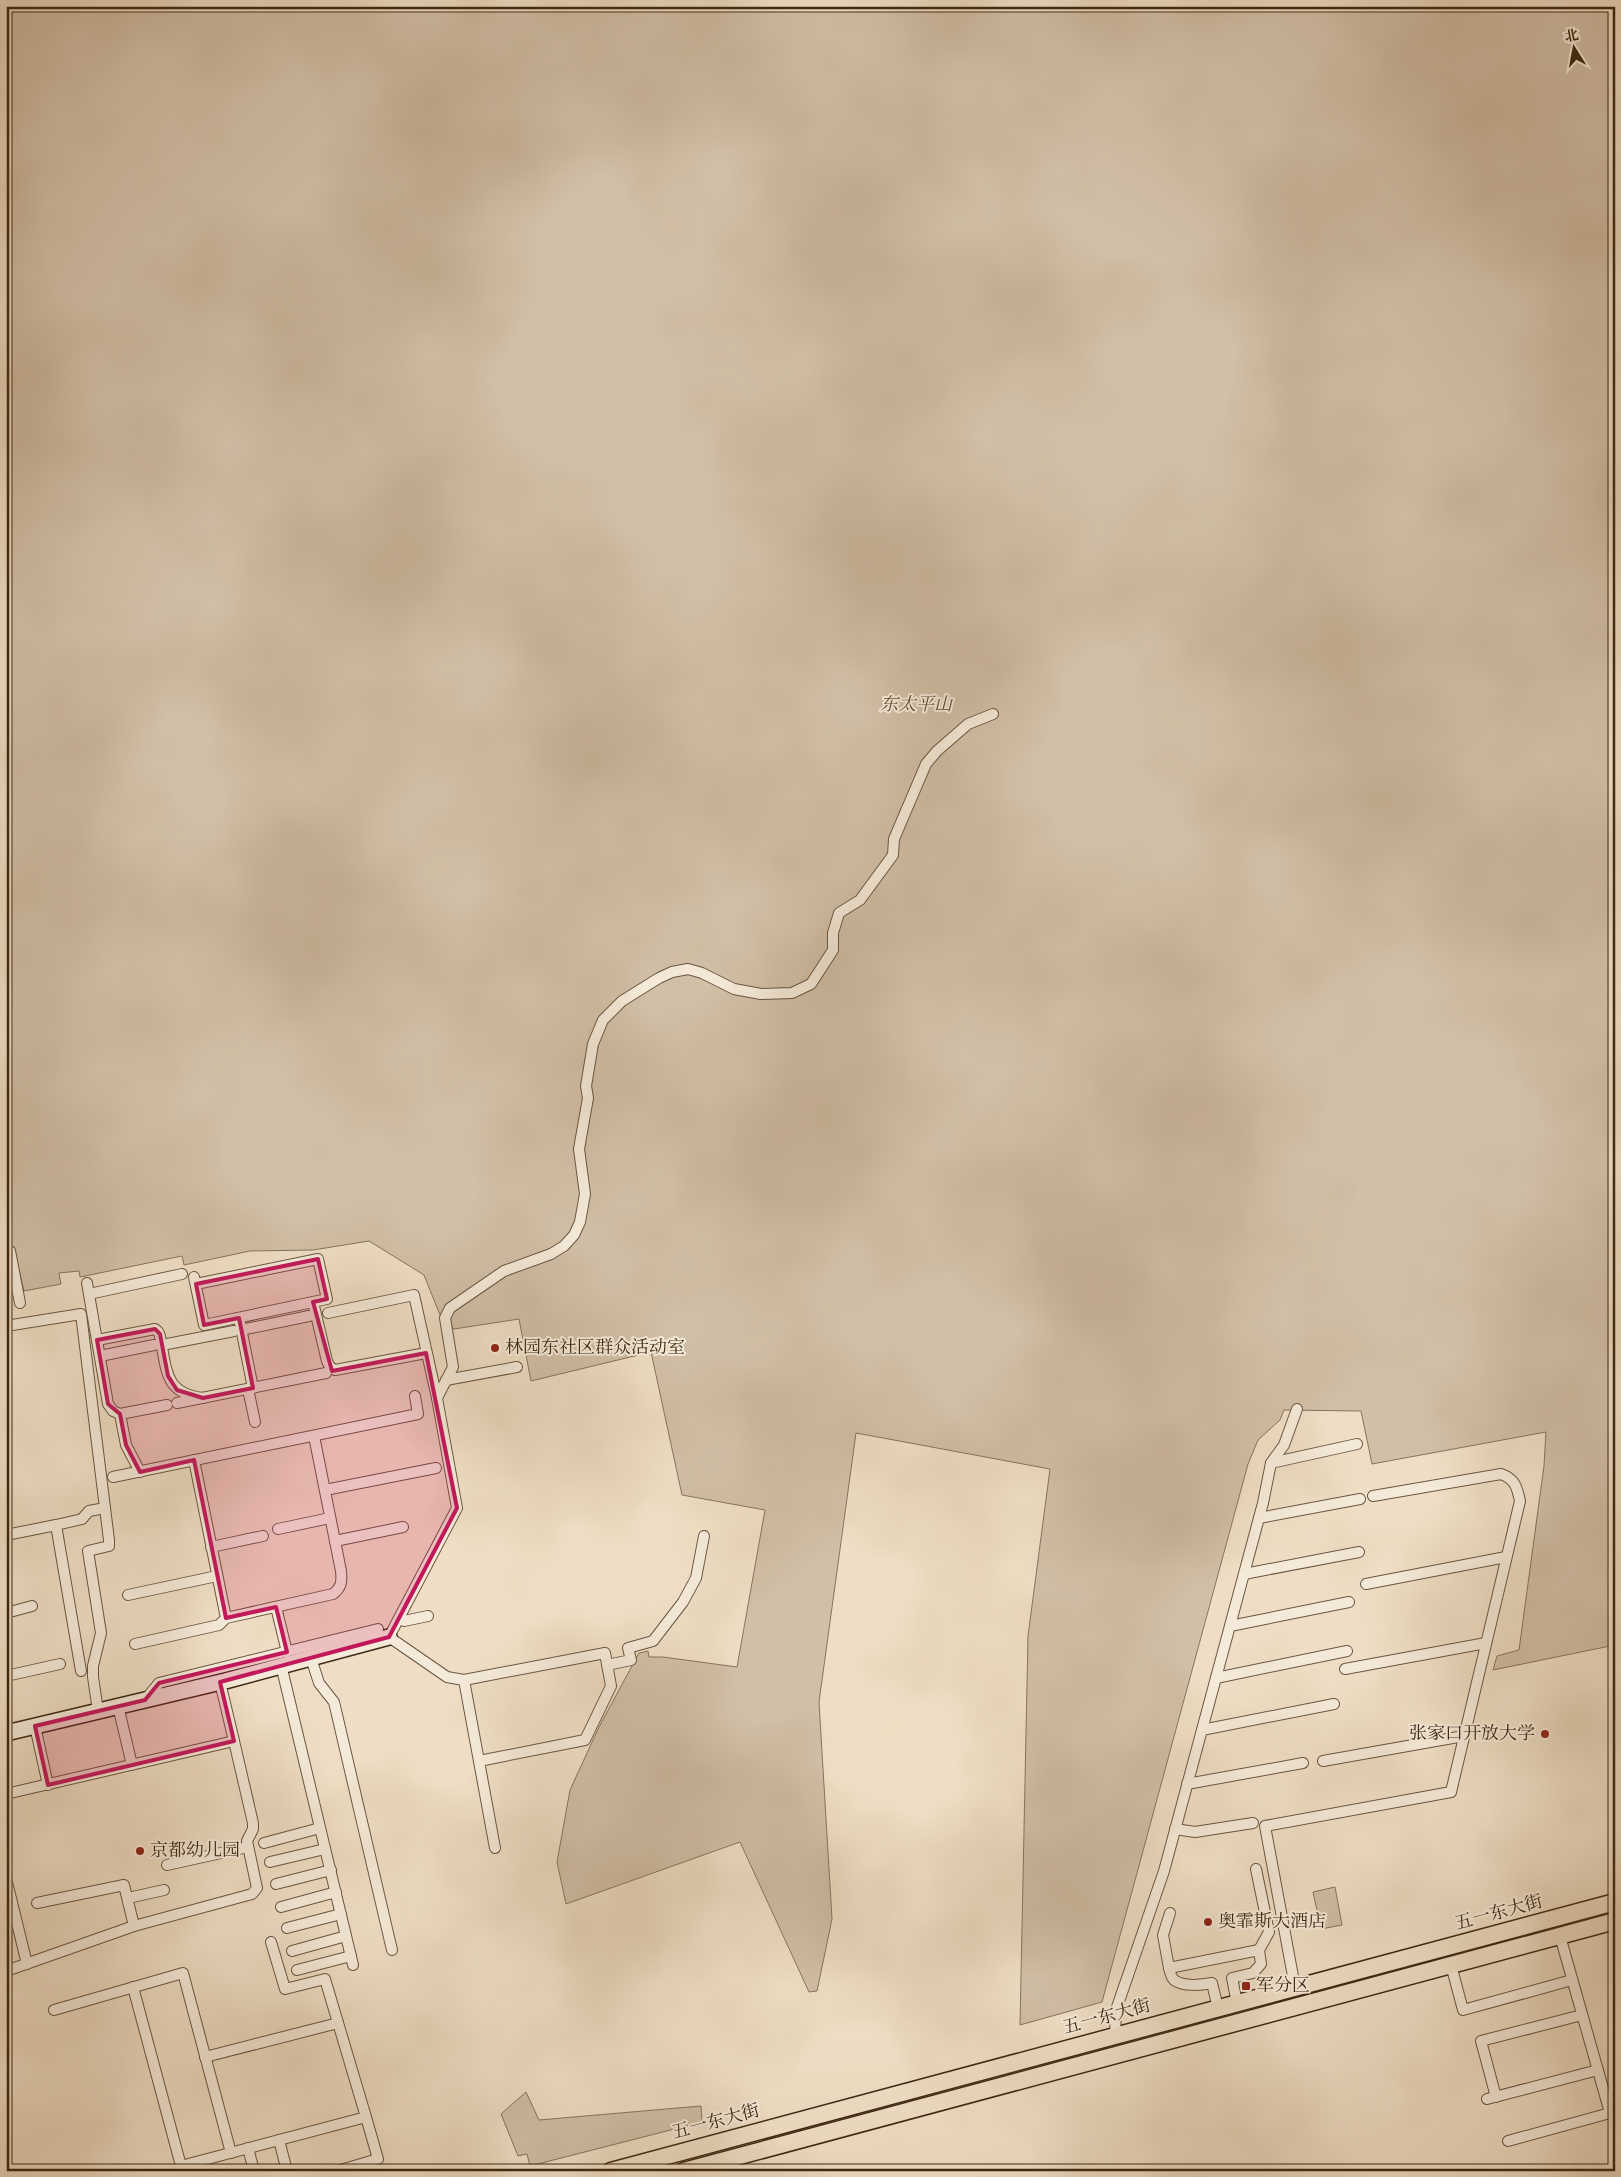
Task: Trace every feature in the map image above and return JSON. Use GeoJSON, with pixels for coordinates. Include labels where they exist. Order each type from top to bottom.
{"type":"FeatureCollection","features":[{"type":"Feature","properties":{"kind":"main road","name":"五一东大街"},"geometry":{"type":"LineString","coordinates":[[611,2171],[1615,1902]]}},
{"type":"Feature","properties":{"kind":"main road"},"geometry":{"type":"LineString","coordinates":[[684,2171],[1615,1921]]}},
{"type":"Feature","properties":{"kind":"main road"},"geometry":{"type":"LineString","coordinates":[[1371,1967],[1376,1985]]}},
{"type":"Feature","properties":{"kind":"main road"},"geometry":{"type":"LineString","coordinates":[[1115,2035],[1120,2054]]}},
{"type":"Feature","properties":{"kind":"street"},"geometry":{"type":"LineString","coordinates":[[437,1398],[453,1367],[445,1318],[450,1308],[504,1271],[529,1263],[564,1246],[574,1235],[580,1222],[585,1194],[579,1149],[588,1098],[586,1086],[593,1044],[603,1020],[622,1001],[672,972],[688,969],[702,973],[734,990],[761,994],[792,993],[812,984],[833,950],[834,933],[839,913],[860,900],[893,855],[894,839],[926,764],[937,751],[968,724],[993,714]]}},
{"type":"Feature","properties":{"kind":"street"},"geometry":{"type":"LineString","coordinates":[[6,1252],[10,1251],[20,1303]]}},
{"type":"Feature","properties":{"kind":"street"},"geometry":{"type":"LineString","coordinates":[[318,1259],[327,1299],[313,1302],[204,1325],[195,1280],[318,1259]]}},
{"type":"Feature","properties":{"kind":"street"},"geometry":{"type":"LineString","coordinates":[[89,1294],[182,1274]]}},
{"type":"Feature","properties":{"kind":"street"},"geometry":{"type":"LineString","coordinates":[[87,1283],[108,1404],[112,1412],[120,1414],[326,1373]]}},
{"type":"Feature","properties":{"kind":"street"},"geometry":{"type":"LineString","coordinates":[[6,1733],[220,1682],[284,1659],[311,1658],[384,1633],[406,1604],[458,1508],[437,1398],[414,1295],[328,1313]]}},
{"type":"Feature","properties":{"kind":"street"},"geometry":{"type":"LineString","coordinates":[[313,1302],[327,1361],[330,1367],[335,1370],[426,1353]]}},
{"type":"Feature","properties":{"kind":"street"},"geometry":{"type":"LineString","coordinates":[[6,1326],[80,1314],[109,1546],[88,1551],[101,1633],[93,1666],[98,1711]]}},
{"type":"Feature","properties":{"kind":"street"},"geometry":{"type":"LineString","coordinates":[[100,1356],[309,1316]]}},
{"type":"Feature","properties":{"kind":"street"},"geometry":{"type":"LineString","coordinates":[[239,1318],[238,1330],[251,1388],[255,1422]]}},
{"type":"Feature","properties":{"kind":"street"},"geometry":{"type":"LineString","coordinates":[[97,1340],[155,1329],[160,1334],[158,1345],[171,1383],[177,1390],[185,1394],[203,1398]]}},
{"type":"Feature","properties":{"kind":"street"},"geometry":{"type":"LineString","coordinates":[[446,1380],[517,1367]]}},
{"type":"Feature","properties":{"kind":"street"},"geometry":{"type":"LineString","coordinates":[[113,1477],[418,1414],[415,1396]]}},
{"type":"Feature","properties":{"kind":"street"},"geometry":{"type":"LineString","coordinates":[[1115,2035],[1116,2010],[1164,1871],[1259,1518],[1271,1463],[1284,1445],[1297,1410]]}},
{"type":"Feature","properties":{"kind":"street"},"geometry":{"type":"LineString","coordinates":[[120,1414],[126,1445],[140,1472]]}},
{"type":"Feature","properties":{"kind":"street"},"geometry":{"type":"LineString","coordinates":[[136,1644],[219,1625],[226,1618],[333,1594],[339,1589],[342,1579],[314,1436]]}},
{"type":"Feature","properties":{"kind":"street"},"geometry":{"type":"LineString","coordinates":[[1271,1463],[1357,1444]]}},
{"type":"Feature","properties":{"kind":"street"},"geometry":{"type":"LineString","coordinates":[[194,1460],[226,1618]]}},
{"type":"Feature","properties":{"kind":"street"},"geometry":{"type":"LineString","coordinates":[[325,1490],[436,1468]]}},
{"type":"Feature","properties":{"kind":"street"},"geometry":{"type":"LineString","coordinates":[[1295,1987],[1265,1826],[1451,1792],[1520,1501],[1517,1486],[1512,1478],[1501,1474],[1373,1496]]}},
{"type":"Feature","properties":{"kind":"street"},"geometry":{"type":"LineString","coordinates":[[1259,1518],[1360,1499]]}},
{"type":"Feature","properties":{"kind":"street"},"geometry":{"type":"LineString","coordinates":[[6,1535],[82,1519],[89,1511],[105,1508]]}},
{"type":"Feature","properties":{"kind":"street"},"geometry":{"type":"LineString","coordinates":[[278,1529],[330,1518]]}},
{"type":"Feature","properties":{"kind":"street"},"geometry":{"type":"LineString","coordinates":[[56,1524],[81,1671]]}},
{"type":"Feature","properties":{"kind":"street"},"geometry":{"type":"LineString","coordinates":[[335,1541],[403,1527]]}},
{"type":"Feature","properties":{"kind":"street"},"geometry":{"type":"LineString","coordinates":[[211,1547],[263,1536]]}},
{"type":"Feature","properties":{"kind":"street"},"geometry":{"type":"LineString","coordinates":[[607,1665],[631,1660],[628,1648],[653,1641],[683,1602],[696,1578],[704,1536]]}},
{"type":"Feature","properties":{"kind":"street"},"geometry":{"type":"LineString","coordinates":[[1244,1574],[1359,1552]]}},
{"type":"Feature","properties":{"kind":"street"},"geometry":{"type":"LineString","coordinates":[[1366,1584],[1506,1557]]}},
{"type":"Feature","properties":{"kind":"street"},"geometry":{"type":"LineString","coordinates":[[128,1595],[217,1576]]}},
{"type":"Feature","properties":{"kind":"street"},"geometry":{"type":"LineString","coordinates":[[1230,1626],[1349,1602]]}},
{"type":"Feature","properties":{"kind":"street"},"geometry":{"type":"LineString","coordinates":[[404,1621],[423,1617],[406,1604]]}},
{"type":"Feature","properties":{"kind":"street"},"geometry":{"type":"LineString","coordinates":[[6,1613],[32,1606]]}},
{"type":"Feature","properties":{"kind":"street"},"geometry":{"type":"LineString","coordinates":[[276,1608],[284,1659],[320,1828],[352,1960],[297,1970]]}},
{"type":"Feature","properties":{"kind":"street"},"geometry":{"type":"LineString","coordinates":[[145,1700],[159,1683],[284,1659],[384,1633],[447,1677],[464,1680],[604,1653],[611,1686],[585,1740],[479,1761]]}},
{"type":"Feature","properties":{"kind":"street"},"geometry":{"type":"LineString","coordinates":[[1345,1669],[1486,1643]]}},
{"type":"Feature","properties":{"kind":"street"},"geometry":{"type":"LineString","coordinates":[[1216,1678],[1347,1652]]}},
{"type":"Feature","properties":{"kind":"street"},"geometry":{"type":"LineString","coordinates":[[311,1658],[319,1683],[334,1702],[392,1950]]}},
{"type":"Feature","properties":{"kind":"street"},"geometry":{"type":"LineString","coordinates":[[6,1676],[60,1664]]}},
{"type":"Feature","properties":{"kind":"street"},"geometry":{"type":"LineString","coordinates":[[464,1680],[495,1848]]}},
{"type":"Feature","properties":{"kind":"street"},"geometry":{"type":"LineString","coordinates":[[6,1971],[134,1926],[256,1892],[257,1884],[247,1841],[253,1823],[220,1682]]}},
{"type":"Feature","properties":{"kind":"street"},"geometry":{"type":"LineString","coordinates":[[1202,1730],[1334,1704]]}},
{"type":"Feature","properties":{"kind":"street"},"geometry":{"type":"LineString","coordinates":[[118,1706],[132,1765]]}},
{"type":"Feature","properties":{"kind":"street"},"geometry":{"type":"LineString","coordinates":[[35,1726],[48,1785]]}},
{"type":"Feature","properties":{"kind":"street"},"geometry":{"type":"LineString","coordinates":[[1323,1761],[1464,1736]]}},
{"type":"Feature","properties":{"kind":"street"},"geometry":{"type":"LineString","coordinates":[[6,1794],[234,1742]]}},
{"type":"Feature","properties":{"kind":"street"},"geometry":{"type":"LineString","coordinates":[[1187,1784],[1303,1763]]}},
{"type":"Feature","properties":{"kind":"street"},"geometry":{"type":"LineString","coordinates":[[1175,1829],[1195,1832],[1253,1823]]}},
{"type":"Feature","properties":{"kind":"street"},"geometry":{"type":"LineString","coordinates":[[264,1842],[320,1828]]}},
{"type":"Feature","properties":{"kind":"street"},"geometry":{"type":"LineString","coordinates":[[167,1865],[248,1847]]}},
{"type":"Feature","properties":{"kind":"street"},"geometry":{"type":"LineString","coordinates":[[270,1862],[326,1849]]}},
{"type":"Feature","properties":{"kind":"street"},"geometry":{"type":"LineString","coordinates":[[1237,2003],[1232,1978],[1258,1970],[1261,1964],[1259,1950],[1269,1932],[1256,1869]]}},
{"type":"Feature","properties":{"kind":"street"},"geometry":{"type":"LineString","coordinates":[[276,1884],[331,1870]]}},
{"type":"Feature","properties":{"kind":"street"},"geometry":{"type":"LineString","coordinates":[[6,1879],[11,1923],[26,1964]]}},
{"type":"Feature","properties":{"kind":"street"},"geometry":{"type":"LineString","coordinates":[[37,1903],[124,1885],[134,1926]]}},
{"type":"Feature","properties":{"kind":"street"},"geometry":{"type":"LineString","coordinates":[[128,1898],[164,1890]]}},
{"type":"Feature","properties":{"kind":"street"},"geometry":{"type":"LineString","coordinates":[[281,1906],[336,1892]]}},
{"type":"Feature","properties":{"kind":"street"},"geometry":{"type":"LineString","coordinates":[[1170,1913],[1163,1935],[1171,1976],[1179,1982],[1201,1985],[1212,1983],[1218,2008]]}},
{"type":"Feature","properties":{"kind":"street"},"geometry":{"type":"LineString","coordinates":[[286,1928],[341,1914]]}},
{"type":"Feature","properties":{"kind":"street"},"geometry":{"type":"LineString","coordinates":[[292,1951],[346,1936]]}},
{"type":"Feature","properties":{"kind":"street"},"geometry":{"type":"LineString","coordinates":[[1508,2141],[1610,2113],[1560,1936]]}},
{"type":"Feature","properties":{"kind":"street"},"geometry":{"type":"LineString","coordinates":[[271,1942],[285,1989],[325,1979],[366,2117],[378,2159],[337,2171]]}},
{"type":"Feature","properties":{"kind":"street"},"geometry":{"type":"LineString","coordinates":[[1169,1968],[1259,1950]]}},
{"type":"Feature","properties":{"kind":"street"},"geometry":{"type":"LineString","coordinates":[[1452,1965],[1463,2010],[1572,1980]]}},
{"type":"Feature","properties":{"kind":"street"},"geometry":{"type":"LineString","coordinates":[[54,2010],[183,1973],[231,2153]]}},
{"type":"Feature","properties":{"kind":"street"},"geometry":{"type":"LineString","coordinates":[[133,1987],[181,2166],[366,2117]]}},
{"type":"Feature","properties":{"kind":"street"},"geometry":{"type":"LineString","coordinates":[[1582,2015],[1482,2041],[1491,2098],[1598,2070]]}},
{"type":"Feature","properties":{"kind":"street"},"geometry":{"type":"LineString","coordinates":[[206,2057],[338,2023]]}},
{"type":"Feature","properties":{"kind":"street"},"geometry":{"type":"LineString","coordinates":[[279,2140],[287,2171]]}},
{"type":"Feature","properties":{"kind":"street"},"geometry":{"type":"LineString","coordinates":[[248,2148],[254,2171]]}},
{"type":"Feature","properties":{"kind":"highlighted area"},"geometry":{"type":"Polygon","coordinates":[[[318,1259],[327,1299],[313,1302],[332,1371],[426,1353],[457,1508],[389,1637],[220,1682],[234,1741],[48,1785],[35,1726],[145,1700],[159,1683],[287,1652],[276,1607],[226,1618],[194,1460],[140,1472],[126,1445],[120,1414],[108,1404],[97,1340],[155,1329],[160,1334],[168,1376],[177,1390],[203,1398],[253,1388],[239,1318],[204,1325],[196,1284],[318,1259]]]}},
{"type":"Feature","properties":{"kind":"green space","name":"东太平山"},"geometry":{"type":"Polygon","coordinates":[[[6,6],[1615,6],[1615,1645],[1493,1670],[1497,1656],[1519,1650],[1544,1466],[1546,1432],[1372,1464],[1361,1411],[1284,1410],[1280,1420],[1258,1440],[1248,1464],[1102,2002],[1020,2025],[1028,1636],[1050,1469],[856,1433],[819,1702],[832,1919],[817,1991],[809,1992],[740,1842],[566,1904],[557,1862],[570,1790],[599,1727],[639,1653],[648,1651],[649,1657],[663,1657],[737,1667],[765,1510],[682,1495],[651,1352],[531,1381],[519,1319],[454,1329],[440,1315],[424,1275],[369,1241],[313,1250],[250,1251],[184,1265],[182,1256],[80,1277],[79,1271],[59,1273],[61,1284],[24,1291],[13,1246],[6,1248],[6,6]]]}},
{"type":"Feature","properties":{"kind":"green space"},"geometry":{"type":"Polygon","coordinates":[[[1335,1887],[1342,1925],[1321,1929],[1313,1892],[1335,1887]]]}},
{"type":"Feature","properties":{"kind":"green space"},"geometry":{"type":"Polygon","coordinates":[[[526,2092],[539,2120],[701,2106],[702,2122],[530,2166],[527,2154],[518,2156],[501,2114],[526,2092]]]}},
{"type":"Feature","properties":{"kind":"place","name":"林园东社区群众活动室"},"geometry":{"type":"Point","coordinates":[495,1348]}},
{"type":"Feature","properties":{"kind":"place","name":"张家口开放大学"},"geometry":{"type":"Point","coordinates":[1545,1734]}},
{"type":"Feature","properties":{"kind":"place","name":"京都幼儿园"},"geometry":{"type":"Point","coordinates":[140,1851]}},
{"type":"Feature","properties":{"kind":"place","name":"奥霏斯大酒店"},"geometry":{"type":"Point","coordinates":[1208,1922]}},
{"type":"Feature","properties":{"kind":"place","name":"军分区"},"geometry":{"type":"Point","coordinates":[1246,1986]}}]}
